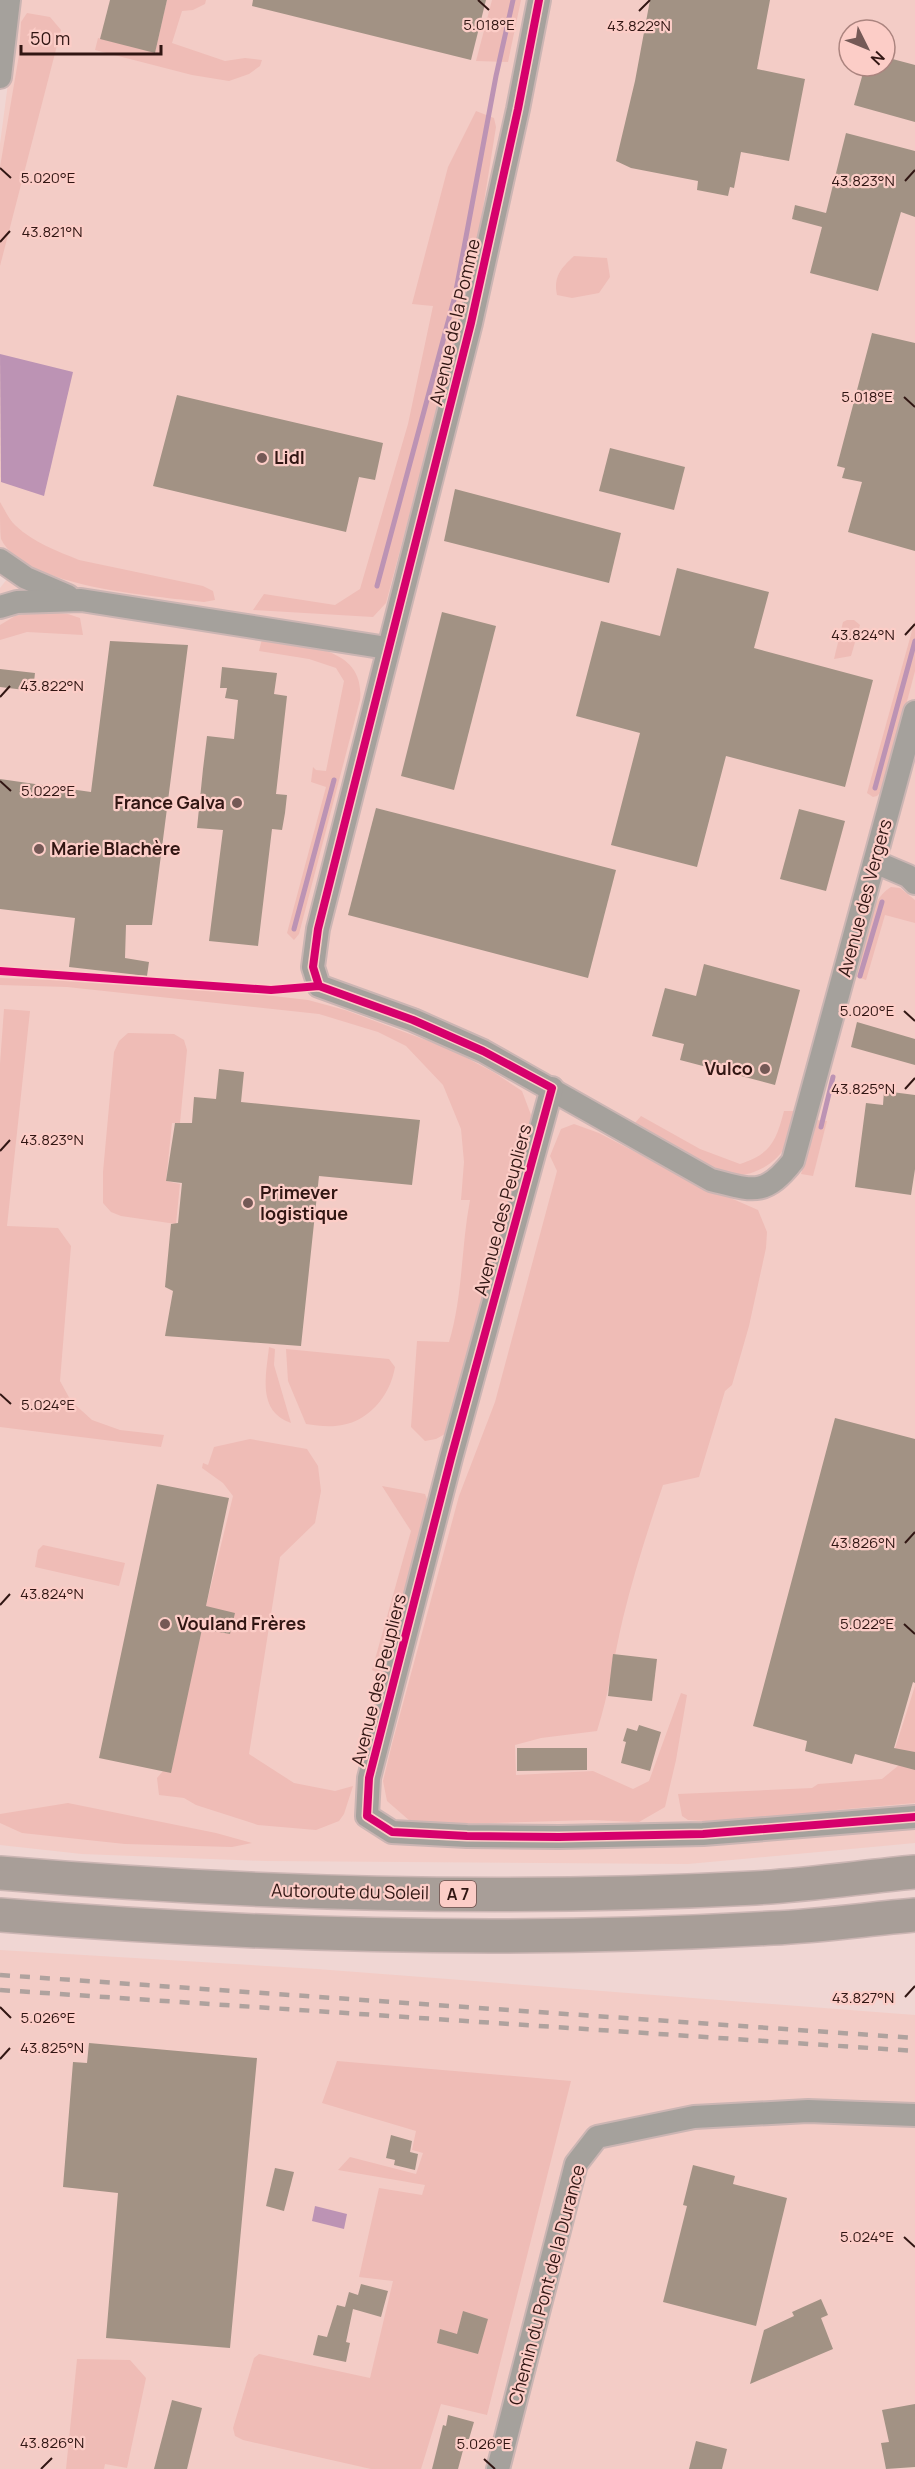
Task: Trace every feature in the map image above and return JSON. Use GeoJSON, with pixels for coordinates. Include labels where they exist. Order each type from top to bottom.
{"type":"FeatureCollection","features":[{"type":"Feature","properties":{"kind":"highway","name":"Autoroute du Soleil"},"geometry":{"type":"LineString","coordinates":[[0,1873],[138,1884],[349,1894],[551,1894],[756,1887],[915,1872]]}},
{"type":"Feature","properties":{"kind":"highway"},"geometry":{"type":"LineString","coordinates":[[0,1915],[170,1928],[352,1935],[563,1935],[774,1928],[915,1915]]}},
{"type":"Feature","properties":{"kind":"street"},"geometry":{"type":"LineString","coordinates":[[0,77],[9,0]]}},
{"type":"Feature","properties":{"kind":"street","name":"Avenue de la Pomme"},"geometry":{"type":"LineString","coordinates":[[539,0],[518,109],[471,323],[413,556],[387,648],[318,929],[313,967],[319,986],[413,1020],[483,1051],[552,1088]]}},
{"type":"Feature","properties":{"kind":"street"},"geometry":{"type":"LineString","coordinates":[[0,560],[26,578],[81,600]]}},
{"type":"Feature","properties":{"kind":"street"},"geometry":{"type":"LineString","coordinates":[[0,607],[17,602],[81,600],[387,648]]}},
{"type":"Feature","properties":{"kind":"street","name":"Avenue des Vergers"},"geometry":{"type":"LineString","coordinates":[[552,1088],[711,1180],[745,1189],[760,1189],[774,1181],[793,1161],[915,712]]}},
{"type":"Feature","properties":{"kind":"street"},"geometry":{"type":"LineString","coordinates":[[875,862],[908,876],[915,883]]}},
{"type":"Feature","properties":{"kind":"street","name":"Avenue des Peupliers"},"geometry":{"type":"LineString","coordinates":[[552,1088],[451,1458],[369,1778],[367,1816],[392,1832],[559,1837],[703,1834],[915,1817]]}},
{"type":"Feature","properties":{"kind":"street","name":"Chemin du Pont de la Durance"},"geometry":{"type":"LineString","coordinates":[[498,2469],[576,2164],[597,2137],[694,2117],[808,2111],[915,2115]]}},
{"type":"Feature","properties":{"kind":"shaded area"},"geometry":{"type":"Polygon","coordinates":[[[19,0],[915,0],[915,1843],[688,1864],[265,1861],[82,1854],[0,1845],[0,588],[7,579],[0,548],[0,144],[19,0]]]}},
{"type":"Feature","properties":{"kind":"shaded area"},"geometry":{"type":"Polygon","coordinates":[[[167,0],[206,0],[205,4],[193,10],[182,11],[172,43],[225,61],[245,58],[262,60],[260,66],[249,74],[229,81],[192,75],[95,50],[98,38],[155,52],[167,0]]]}},
{"type":"Feature","properties":{"kind":"shaded area"},"geometry":{"type":"Polygon","coordinates":[[[492,0],[521,0],[508,62],[476,61],[492,0]]]}},
{"type":"Feature","properties":{"kind":"shaded area"},"geometry":{"type":"Polygon","coordinates":[[[27,13],[50,17],[61,30],[0,266],[0,167],[19,55],[21,22],[27,13]]]}},
{"type":"Feature","properties":{"kind":"shaded area"},"geometry":{"type":"Polygon","coordinates":[[[476,111],[494,118],[496,127],[471,283],[386,603],[373,617],[253,610],[264,594],[335,605],[360,589],[408,424],[433,306],[412,304],[448,167],[476,111]]]}},
{"type":"Feature","properties":{"kind":"shaded area"},"geometry":{"type":"Polygon","coordinates":[[[574,256],[607,258],[610,277],[599,293],[572,298],[557,295],[556,283],[559,273],[574,256]]]}},
{"type":"Feature","properties":{"kind":"shaded area"},"geometry":{"type":"Polygon","coordinates":[[[0,354],[73,372],[44,496],[1,482],[0,354]]]}},
{"type":"Feature","properties":{"kind":"shaded area"},"geometry":{"type":"Polygon","coordinates":[[[0,502],[16,526],[30,537],[54,550],[79,560],[203,586],[213,591],[215,600],[204,602],[155,597],[93,587],[36,569],[15,556],[1,539],[0,502]]]}},
{"type":"Feature","properties":{"kind":"shaded area"},"geometry":{"type":"Polygon","coordinates":[[[38,611],[68,614],[80,618],[83,635],[27,632],[0,640],[0,625],[15,616],[38,611]]]}},
{"type":"Feature","properties":{"kind":"shaded area"},"geometry":{"type":"Polygon","coordinates":[[[854,620],[860,625],[851,656],[834,659],[843,622],[854,620]]]}},
{"type":"Feature","properties":{"kind":"shaded area"},"geometry":{"type":"Polygon","coordinates":[[[915,620],[915,671],[884,789],[873,797],[867,793],[915,620]]]}},
{"type":"Feature","properties":{"kind":"shaded area"},"geometry":{"type":"Polygon","coordinates":[[[262,639],[312,647],[342,658],[353,668],[359,682],[360,700],[299,934],[294,940],[287,933],[326,787],[311,782],[313,767],[316,770],[326,771],[344,681],[336,668],[309,659],[259,651],[262,639]]]}},
{"type":"Feature","properties":{"kind":"shaded area"},"geometry":{"type":"Polygon","coordinates":[[[891,887],[900,888],[915,900],[915,923],[885,915],[866,980],[852,975],[870,914],[883,894],[891,887]]]}},
{"type":"Feature","properties":{"kind":"shaded area"},"geometry":{"type":"Polygon","coordinates":[[[0,978],[130,982],[308,1000],[345,1010],[450,1049],[495,1073],[522,1091],[531,1115],[525,1142],[445,1434],[425,1441],[411,1427],[417,1341],[449,1342],[457,1307],[470,1200],[461,1200],[464,1162],[461,1129],[443,1085],[406,1046],[378,1032],[319,1014],[67,987],[0,985],[0,978]]]}},
{"type":"Feature","properties":{"kind":"shaded area"},"geometry":{"type":"Polygon","coordinates":[[[4,1009],[30,1011],[7,1226],[58,1228],[71,1246],[60,1381],[71,1401],[92,1420],[120,1430],[164,1435],[161,1447],[0,1427],[0,1064],[4,1009]]]}},
{"type":"Feature","properties":{"kind":"shaded area"},"geometry":{"type":"Polygon","coordinates":[[[128,1033],[174,1034],[184,1040],[187,1050],[180,1123],[172,1123],[166,1181],[180,1184],[176,1224],[121,1216],[111,1212],[103,1203],[103,1172],[114,1052],[119,1041],[128,1033]]]}},
{"type":"Feature","properties":{"kind":"shaded area"},"geometry":{"type":"Polygon","coordinates":[[[784,1111],[795,1111],[788,1142],[784,1149],[764,1167],[739,1175],[720,1173],[696,1163],[636,1128],[635,1123],[641,1116],[700,1149],[740,1164],[759,1156],[771,1145],[784,1111]]]}},
{"type":"Feature","properties":{"kind":"shaded area"},"geometry":{"type":"Polygon","coordinates":[[[817,1120],[827,1121],[813,1176],[801,1174],[817,1120]]]}},
{"type":"Feature","properties":{"kind":"shaded area"},"geometry":{"type":"Polygon","coordinates":[[[574,1124],[599,1133],[685,1178],[758,1210],[767,1232],[766,1248],[749,1326],[732,1385],[725,1391],[699,1477],[663,1485],[627,1601],[597,1731],[541,1738],[515,1745],[516,1775],[593,1771],[633,1789],[649,1781],[681,1693],[687,1695],[665,1807],[639,1822],[591,1820],[456,1824],[410,1821],[387,1801],[383,1781],[459,1496],[495,1402],[557,1171],[550,1156],[561,1129],[574,1124]]]}},
{"type":"Feature","properties":{"kind":"shaded area"},"geometry":{"type":"Polygon","coordinates":[[[269,1347],[275,1349],[274,1365],[291,1423],[280,1417],[268,1401],[266,1381],[269,1347]]]}},
{"type":"Feature","properties":{"kind":"shaded area"},"geometry":{"type":"Polygon","coordinates":[[[286,1349],[389,1359],[395,1367],[388,1389],[367,1414],[347,1424],[335,1426],[306,1424],[288,1381],[286,1349]]]}},
{"type":"Feature","properties":{"kind":"shaded area"},"geometry":{"type":"Polygon","coordinates":[[[250,1439],[307,1449],[318,1466],[321,1491],[315,1523],[280,1557],[249,1754],[294,1783],[335,1791],[353,1786],[344,1814],[339,1821],[316,1830],[258,1825],[196,1805],[184,1798],[159,1795],[157,1778],[163,1771],[171,1772],[205,1610],[233,1496],[223,1483],[202,1468],[203,1463],[208,1465],[214,1447],[250,1439]]]}},
{"type":"Feature","properties":{"kind":"shaded area"},"geometry":{"type":"Polygon","coordinates":[[[382,1486],[425,1494],[428,1502],[384,1676],[372,1670],[411,1531],[382,1486]]]}},
{"type":"Feature","properties":{"kind":"shaded area"},"geometry":{"type":"Polygon","coordinates":[[[43,1545],[125,1563],[119,1586],[35,1567],[38,1550],[43,1545]]]}},
{"type":"Feature","properties":{"kind":"shaded area"},"geometry":{"type":"Polygon","coordinates":[[[915,1686],[915,1803],[836,1810],[804,1816],[706,1821],[688,1820],[682,1816],[678,1794],[812,1788],[818,1784],[882,1779],[899,1765],[890,1764],[915,1686]]]}},
{"type":"Feature","properties":{"kind":"shaded area"},"geometry":{"type":"Polygon","coordinates":[[[68,1803],[216,1833],[252,1843],[232,1847],[125,1844],[22,1833],[0,1823],[0,1814],[68,1803]]]}},
{"type":"Feature","properties":{"kind":"shaded area"},"geometry":{"type":"Polygon","coordinates":[[[0,1950],[317,1969],[915,2015],[915,2469],[0,2469],[0,1950]]]}},
{"type":"Feature","properties":{"kind":"shaded area"},"geometry":{"type":"Polygon","coordinates":[[[337,2061],[571,2081],[487,2415],[441,2404],[421,2469],[371,2469],[243,2440],[235,2436],[233,2428],[254,2358],[259,2354],[370,2378],[393,2281],[359,2277],[379,2188],[422,2195],[425,2185],[338,2170],[350,2157],[416,2174],[423,2153],[412,2150],[416,2131],[322,2103],[337,2061]]]}},
{"type":"Feature","properties":{"kind":"shaded area"},"geometry":{"type":"Polygon","coordinates":[[[315,2206],[347,2214],[344,2229],[312,2221],[315,2206]]]}},
{"type":"Feature","properties":{"kind":"shaded area"},"geometry":{"type":"Polygon","coordinates":[[[77,2359],[130,2360],[146,2378],[127,2468],[105,2464],[104,2469],[66,2469],[77,2359]]]}},
{"type":"Feature","properties":{"kind":"building"},"geometry":{"type":"Polygon","coordinates":[[[110,0],[167,0],[155,53],[100,39],[110,0]]]}},
{"type":"Feature","properties":{"kind":"building"},"geometry":{"type":"Polygon","coordinates":[[[253,0],[486,0],[471,60],[252,6],[253,0]]]}},
{"type":"Feature","properties":{"kind":"building"},"geometry":{"type":"Polygon","coordinates":[[[650,0],[770,0],[757,69],[805,79],[789,161],[741,152],[734,188],[730,187],[728,196],[697,190],[698,181],[631,168],[616,161],[635,81],[650,0]]]}},
{"type":"Feature","properties":{"kind":"building"},"geometry":{"type":"Polygon","coordinates":[[[897,60],[915,65],[915,122],[854,105],[862,78],[897,78],[897,60]]]}},
{"type":"Feature","properties":{"kind":"building"},"geometry":{"type":"Polygon","coordinates":[[[846,133],[915,151],[915,217],[901,212],[878,291],[810,273],[822,227],[792,219],[795,205],[826,213],[846,133]]]}},
{"type":"Feature","properties":{"kind":"building"},"geometry":{"type":"Polygon","coordinates":[[[872,333],[915,343],[915,551],[848,532],[862,482],[842,478],[845,468],[837,466],[872,333]]]}},
{"type":"Feature","properties":{"kind":"building","name":"Lidl"},"geometry":{"type":"Polygon","coordinates":[[[177,395],[383,443],[375,480],[359,477],[346,532],[153,486],[177,395]]]}},
{"type":"Feature","properties":{"kind":"building"},"geometry":{"type":"Polygon","coordinates":[[[610,448],[685,467],[674,510],[599,491],[610,448]]]}},
{"type":"Feature","properties":{"kind":"building"},"geometry":{"type":"Polygon","coordinates":[[[455,489],[621,533],[609,583],[444,541],[455,489]]]}},
{"type":"Feature","properties":{"kind":"building"},"geometry":{"type":"Polygon","coordinates":[[[677,568],[769,592],[754,648],[873,680],[845,787],[726,756],[697,867],[611,845],[640,733],[576,716],[601,621],[660,636],[677,568]]]}},
{"type":"Feature","properties":{"kind":"building"},"geometry":{"type":"Polygon","coordinates":[[[442,612],[496,626],[454,790],[401,776],[442,612]]]}},
{"type":"Feature","properties":{"kind":"building"},"geometry":{"type":"Polygon","coordinates":[[[110,641],[188,645],[152,925],[126,925],[125,958],[149,962],[147,976],[69,967],[75,918],[0,909],[0,779],[91,792],[110,641]]]}},
{"type":"Feature","properties":{"kind":"building","name":"France Galva"},"geometry":{"type":"Polygon","coordinates":[[[222,667],[277,673],[274,694],[287,696],[276,794],[287,795],[285,813],[282,830],[272,829],[258,946],[209,941],[223,830],[197,828],[203,769],[207,736],[234,739],[238,700],[225,698],[227,688],[220,688],[222,667]]]}},
{"type":"Feature","properties":{"kind":"building"},"geometry":{"type":"Polygon","coordinates":[[[0,669],[35,673],[33,691],[0,687],[0,669]]]}},
{"type":"Feature","properties":{"kind":"building"},"geometry":{"type":"Polygon","coordinates":[[[376,808],[616,870],[588,978],[348,915],[376,808]]]}},
{"type":"Feature","properties":{"kind":"building"},"geometry":{"type":"Polygon","coordinates":[[[799,809],[845,821],[826,891],[780,879],[799,809]]]}},
{"type":"Feature","properties":{"kind":"building"},"geometry":{"type":"Polygon","coordinates":[[[704,964],[800,990],[775,1085],[680,1060],[684,1044],[652,1036],[665,988],[696,996],[704,964]]]}},
{"type":"Feature","properties":{"kind":"building"},"geometry":{"type":"Polygon","coordinates":[[[857,1022],[915,1039],[915,1065],[851,1047],[857,1022]]]}},
{"type":"Feature","properties":{"kind":"building","name":"Primever logistique"},"geometry":{"type":"Polygon","coordinates":[[[219,1069],[244,1072],[241,1102],[420,1120],[412,1185],[319,1176],[301,1346],[165,1336],[173,1291],[165,1287],[171,1224],[178,1223],[182,1183],[166,1181],[175,1123],[192,1123],[194,1097],[216,1099],[219,1069]]]}},
{"type":"Feature","properties":{"kind":"building"},"geometry":{"type":"Polygon","coordinates":[[[884,1091],[915,1095],[915,1169],[911,1195],[855,1187],[866,1103],[883,1105],[884,1091]]]}},
{"type":"Feature","properties":{"kind":"building"},"geometry":{"type":"Polygon","coordinates":[[[835,1418],[915,1439],[915,1683],[913,1682],[894,1748],[915,1752],[915,1770],[855,1754],[852,1764],[805,1751],[807,1741],[753,1726],[835,1418]]]}},
{"type":"Feature","properties":{"kind":"building","name":"Vouland Frères"},"geometry":{"type":"Polygon","coordinates":[[[157,1484],[229,1498],[206,1606],[235,1613],[230,1634],[202,1629],[171,1773],[99,1758],[157,1484]]]}},
{"type":"Feature","properties":{"kind":"building"},"geometry":{"type":"Polygon","coordinates":[[[613,1654],[657,1659],[652,1701],[608,1696],[613,1654]]]}},
{"type":"Feature","properties":{"kind":"building"},"geometry":{"type":"Polygon","coordinates":[[[639,1725],[661,1732],[650,1771],[621,1763],[627,1728],[637,1731],[639,1725]]]}},
{"type":"Feature","properties":{"kind":"building"},"geometry":{"type":"Polygon","coordinates":[[[517,1748],[587,1748],[587,1770],[517,1771],[517,1748]]]}},
{"type":"Feature","properties":{"kind":"building"},"geometry":{"type":"Polygon","coordinates":[[[89,2043],[257,2058],[230,2348],[106,2338],[118,2193],[63,2187],[73,2062],[87,2063],[89,2043]]]}},
{"type":"Feature","properties":{"kind":"building"},"geometry":{"type":"Polygon","coordinates":[[[391,2135],[412,2141],[410,2152],[418,2154],[415,2170],[394,2165],[395,2160],[386,2158],[391,2135]]]}},
{"type":"Feature","properties":{"kind":"building"},"geometry":{"type":"Polygon","coordinates":[[[693,2165],[735,2176],[733,2184],[787,2198],[756,2326],[663,2302],[687,2206],[683,2205],[693,2165]]]}},
{"type":"Feature","properties":{"kind":"building"},"geometry":{"type":"Polygon","coordinates":[[[275,2168],[294,2172],[284,2211],[266,2206],[275,2168]]]}},
{"type":"Feature","properties":{"kind":"building"},"geometry":{"type":"Polygon","coordinates":[[[361,2284],[388,2291],[381,2317],[353,2309],[346,2342],[350,2343],[346,2362],[313,2355],[318,2335],[327,2337],[337,2305],[345,2307],[349,2292],[358,2295],[361,2284]]]}},
{"type":"Feature","properties":{"kind":"building"},"geometry":{"type":"Polygon","coordinates":[[[821,2299],[828,2315],[821,2318],[833,2349],[750,2384],[764,2330],[794,2316],[792,2312],[821,2299]]]}},
{"type":"Feature","properties":{"kind":"building"},"geometry":{"type":"Polygon","coordinates":[[[463,2311],[488,2319],[478,2354],[437,2343],[440,2329],[457,2334],[463,2311]]]}},
{"type":"Feature","properties":{"kind":"building"},"geometry":{"type":"Polygon","coordinates":[[[172,2400],[202,2408],[187,2469],[154,2469],[172,2400]]]}},
{"type":"Feature","properties":{"kind":"building"},"geometry":{"type":"Polygon","coordinates":[[[915,2404],[915,2467],[886,2469],[881,2443],[889,2442],[882,2410],[915,2404]]]}},
{"type":"Feature","properties":{"kind":"building"},"geometry":{"type":"Polygon","coordinates":[[[448,2415],[474,2422],[469,2439],[466,2439],[458,2469],[432,2469],[443,2425],[446,2426],[448,2415]]]}},
{"type":"Feature","properties":{"kind":"building"},"geometry":{"type":"Polygon","coordinates":[[[696,2441],[727,2449],[722,2469],[689,2469],[696,2441]]]}},
{"type":"Feature","properties":{"kind":"waterway"},"geometry":{"type":"LineString","coordinates":[[377,586],[455,296],[496,76],[513,0]]}},
{"type":"Feature","properties":{"kind":"waterway"},"geometry":{"type":"LineString","coordinates":[[875,788],[915,641]]}},
{"type":"Feature","properties":{"kind":"waterway"},"geometry":{"type":"LineString","coordinates":[[294,929],[334,780]]}},
{"type":"Feature","properties":{"kind":"waterway"},"geometry":{"type":"LineString","coordinates":[[860,976],[882,902]]}},
{"type":"Feature","properties":{"kind":"waterway"},"geometry":{"type":"LineString","coordinates":[[821,1127],[833,1077]]}},
{"type":"Feature","properties":{"kind":"railway"},"geometry":{"type":"LineString","coordinates":[[0,1975],[915,2038]]}},
{"type":"Feature","properties":{"kind":"railway"},"geometry":{"type":"LineString","coordinates":[[0,1990],[915,2051]]}},
{"type":"Feature","properties":{"kind":"cycle path"},"geometry":{"type":"LineString","coordinates":[[319,986],[313,967],[318,929],[471,323],[518,109],[539,0]]}},
{"type":"Feature","properties":{"kind":"cycle path"},"geometry":{"type":"LineString","coordinates":[[0,971],[271,990],[319,986],[413,1020],[483,1051],[552,1088],[451,1458],[369,1778],[367,1816],[392,1832],[559,1837],[703,1834],[915,1817]]}},
{"type":"Feature","properties":{"kind":"place","name":"Lidl"},"geometry":{"type":"Point","coordinates":[262,458]}},
{"type":"Feature","properties":{"kind":"place","name":"France Galva"},"geometry":{"type":"Point","coordinates":[237,803]}},
{"type":"Feature","properties":{"kind":"place","name":"Marie Blachère"},"geometry":{"type":"Point","coordinates":[39,849]}},
{"type":"Feature","properties":{"kind":"place","name":"Vulco"},"geometry":{"type":"Point","coordinates":[765,1069]}},
{"type":"Feature","properties":{"kind":"place","name":"Primever logistique"},"geometry":{"type":"Point","coordinates":[248,1203]}},
{"type":"Feature","properties":{"kind":"place","name":"Vouland Frères"},"geometry":{"type":"Point","coordinates":[165,1624]}}]}
